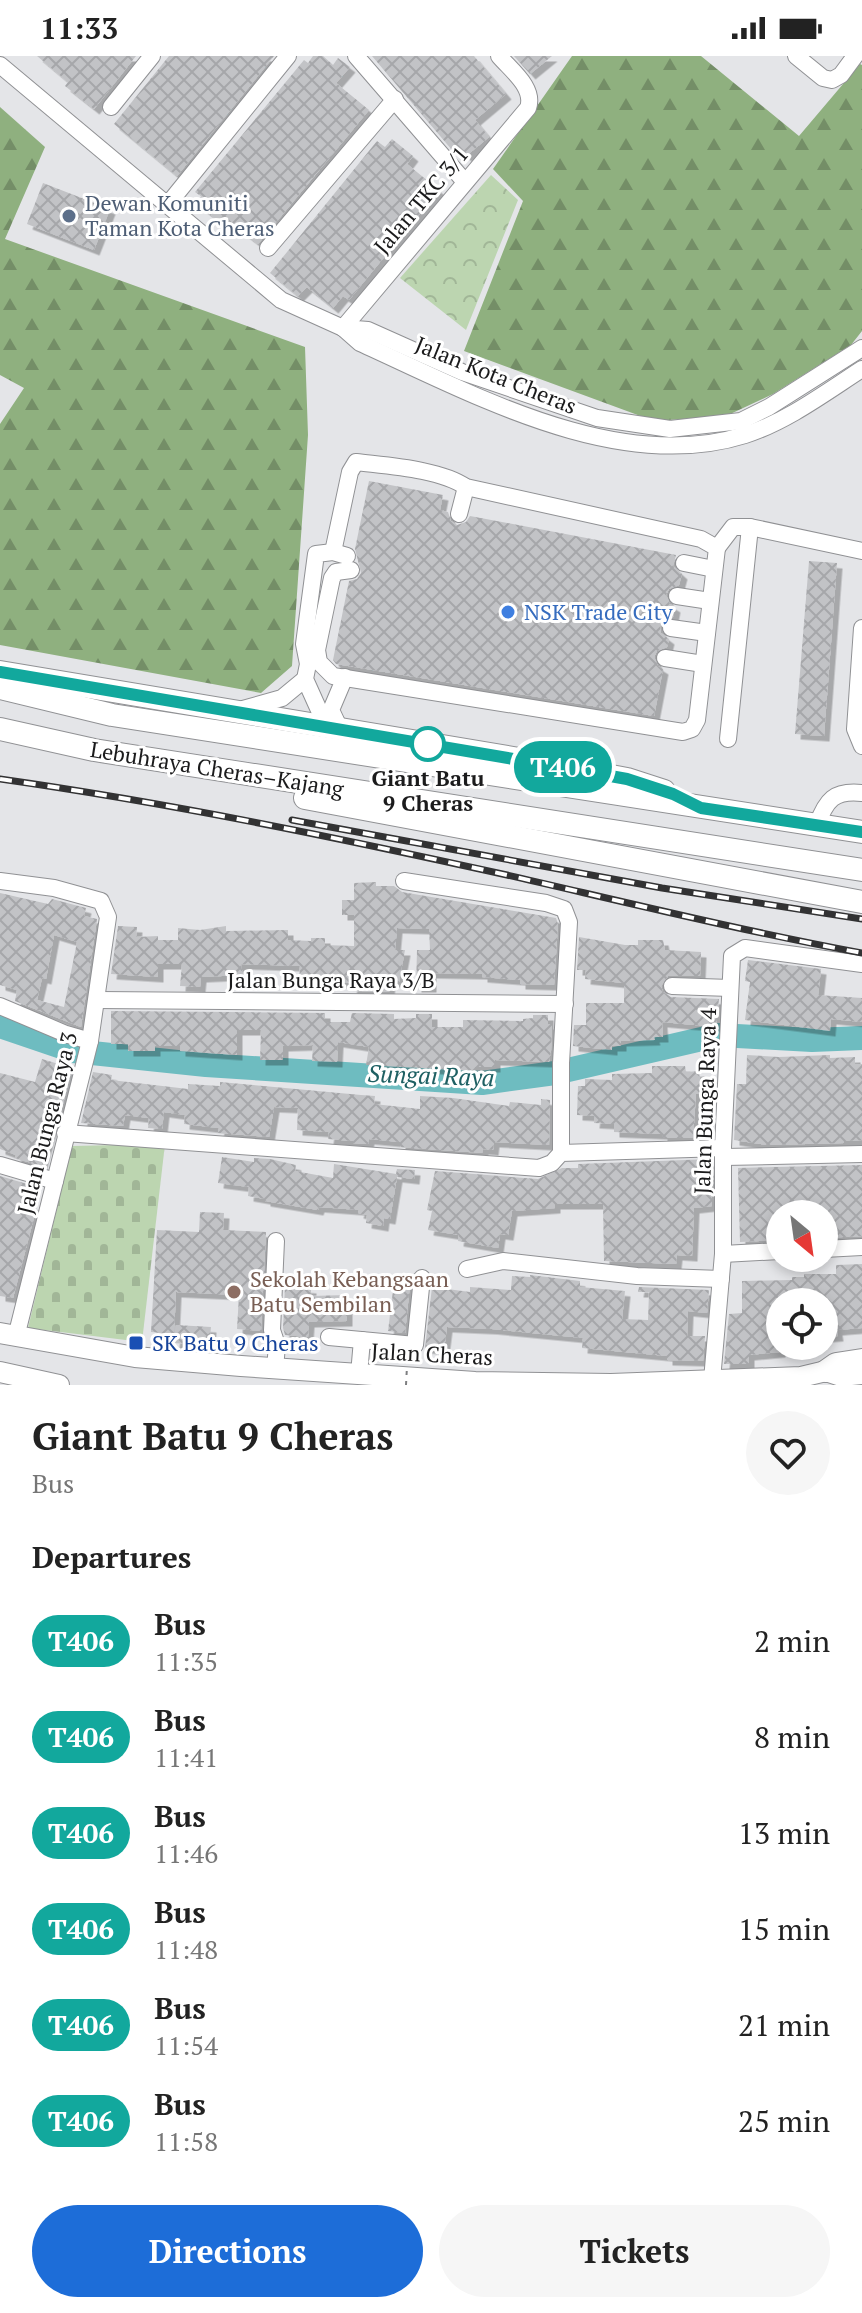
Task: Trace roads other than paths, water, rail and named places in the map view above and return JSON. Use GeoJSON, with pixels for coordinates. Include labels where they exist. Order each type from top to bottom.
{"type":"FeatureCollection","features":[{"type":"Feature","properties":{"kind":"highway"},"geometry":{"type":"LineString","coordinates":[[0,672],[627,779],[673,794],[701,808]]}},
{"type":"Feature","properties":{"kind":"highway","name":"Lebuhraya Cheras–Kajang"},"geometry":{"type":"LineString","coordinates":[[0,688],[112,715],[862,832]]}},
{"type":"Feature","properties":{"kind":"highway","name":"Lebuhraya Cheras–Kajang"},"geometry":{"type":"LineString","coordinates":[[0,729],[94,750],[862,870]]}},
{"type":"Feature","properties":{"kind":"highway"},"geometry":{"type":"LineString","coordinates":[[94,750],[133,766],[862,902]]}},
{"type":"Feature","properties":{"kind":"highway"},"geometry":{"type":"LineString","coordinates":[[826,1371],[836,1364],[862,1360]]}},
{"type":"Feature","properties":{"kind":"main road","name":"Jalan Cheras"},"geometry":{"type":"LineString","coordinates":[[8,1335],[135,1357],[275,1369],[536,1383],[801,1381],[826,1371],[841,1376],[862,1374]]}},
{"type":"Feature","properties":{"kind":"main road"},"geometry":{"type":"LineString","coordinates":[[0,1372],[59,1385]]}},
{"type":"Feature","properties":{"kind":"street"},"geometry":{"type":"LineString","coordinates":[[111,107],[152,56]]}},
{"type":"Feature","properties":{"kind":"street"},"geometry":{"type":"LineString","coordinates":[[169,203],[288,56]]}},
{"type":"Feature","properties":{"kind":"street"},"geometry":{"type":"LineString","coordinates":[[356,56],[465,182]]}},
{"type":"Feature","properties":{"kind":"street","name":"Jalan TKC 3/1"},"geometry":{"type":"LineString","coordinates":[[343,328],[528,108],[531,99],[528,90],[499,56]]}},
{"type":"Feature","properties":{"kind":"street"},"geometry":{"type":"LineString","coordinates":[[796,56],[823,78],[832,80],[841,75],[855,56]]}},
{"type":"Feature","properties":{"kind":"street","name":"Jalan Kota Cheras"},"geometry":{"type":"LineString","coordinates":[[0,65],[169,203],[281,300],[343,328],[360,343],[524,415],[595,437],[672,446],[713,443],[746,435],[777,422],[862,369]]}},
{"type":"Feature","properties":{"kind":"street"},"geometry":{"type":"LineString","coordinates":[[268,248],[395,99]]}},
{"type":"Feature","properties":{"kind":"street","name":"Jalan Kota Cheras"},"geometry":{"type":"LineString","coordinates":[[343,328],[368,330],[462,372],[597,418],[670,429],[741,421],[769,407],[862,348]]}},
{"type":"Feature","properties":{"kind":"street"},"geometry":{"type":"LineString","coordinates":[[234,711],[282,698],[310,664],[332,578],[344,559],[350,472],[356,462],[457,481],[466,487],[701,539],[717,548]]}},
{"type":"Feature","properties":{"kind":"street"},"geometry":{"type":"LineString","coordinates":[[459,514],[466,487]]}},
{"type":"Feature","properties":{"kind":"street"},"geometry":{"type":"LineString","coordinates":[[310,664],[319,662],[333,676],[683,732],[692,729],[697,720],[717,548],[733,527],[750,527],[862,551]]}},
{"type":"Feature","properties":{"kind":"street"},"geometry":{"type":"LineString","coordinates":[[728,739],[750,527]]}},
{"type":"Feature","properties":{"kind":"street"},"geometry":{"type":"LineString","coordinates":[[334,728],[304,644],[316,554],[344,559]]}},
{"type":"Feature","properties":{"kind":"street"},"geometry":{"type":"LineString","coordinates":[[684,563],[714,569]]}},
{"type":"Feature","properties":{"kind":"street"},"geometry":{"type":"LineString","coordinates":[[677,596],[710,601]]}},
{"type":"Feature","properties":{"kind":"street"},"geometry":{"type":"LineString","coordinates":[[671,628],[707,633]]}},
{"type":"Feature","properties":{"kind":"street"},"geometry":{"type":"LineString","coordinates":[[862,628],[855,729],[862,746]]}},
{"type":"Feature","properties":{"kind":"street"},"geometry":{"type":"LineString","coordinates":[[665,658],[703,664]]}},
{"type":"Feature","properties":{"kind":"street"},"geometry":{"type":"LineString","coordinates":[[334,728],[331,710],[345,677]]}},
{"type":"Feature","properties":{"kind":"street"},"geometry":{"type":"LineString","coordinates":[[817,825],[831,799],[844,791],[862,793]]}},
{"type":"Feature","properties":{"kind":"street","name":"Jalan Bunga Raya 3"},"geometry":{"type":"LineString","coordinates":[[0,881],[54,888],[101,901],[108,917],[90,1041],[55,1181],[8,1335]]}},
{"type":"Feature","properties":{"kind":"street"},"geometry":{"type":"LineString","coordinates":[[65,1133],[539,1168],[552,1163],[561,1153],[561,1063],[569,922],[564,909],[546,903],[404,881]]}},
{"type":"Feature","properties":{"kind":"street","name":"Jalan Bunga Raya 4"},"geometry":{"type":"LineString","coordinates":[[712,1380],[723,1254],[723,1152],[732,956],[745,948],[862,964]]}},
{"type":"Feature","properties":{"kind":"street"},"geometry":{"type":"LineString","coordinates":[[672,986],[730,988]]}},
{"type":"Feature","properties":{"kind":"street","name":"Jalan Bunga Raya 3/B"},"geometry":{"type":"LineString","coordinates":[[98,1000],[565,1004]]}},
{"type":"Feature","properties":{"kind":"street"},"geometry":{"type":"LineString","coordinates":[[0,1006],[90,1041]]}},
{"type":"Feature","properties":{"kind":"street"},"geometry":{"type":"LineString","coordinates":[[561,1153],[862,1154]]}},
{"type":"Feature","properties":{"kind":"street"},"geometry":{"type":"LineString","coordinates":[[0,1165],[55,1181]]}},
{"type":"Feature","properties":{"kind":"street"},"geometry":{"type":"LineString","coordinates":[[275,1369],[277,1345],[272,1330],[276,1241]]}},
{"type":"Feature","properties":{"kind":"street"},"geometry":{"type":"LineString","coordinates":[[838,1248],[862,1247]]}},
{"type":"Feature","properties":{"kind":"street"},"geometry":{"type":"LineString","coordinates":[[723,1254],[766,1252]]}},
{"type":"Feature","properties":{"kind":"street"},"geometry":{"type":"LineString","coordinates":[[467,1269],[503,1261],[637,1276],[721,1279]]}},
{"type":"Feature","properties":{"kind":"street"},"geometry":{"type":"LineString","coordinates":[[329,1337],[415,1345],[422,1278]]}},
{"type":"Feature","properties":{"kind":"street"},"geometry":{"type":"LineString","coordinates":[[359,1374],[362,1340]]}},
{"type":"Feature","properties":{"kind":"waterway","name":"Sungai Raya"},"geometry":{"type":"LineString","coordinates":[[0,1026],[73,1051],[206,1065],[482,1083],[555,1073],[719,1035],[812,1040],[862,1038]]}},
{"type":"Feature","properties":{"kind":"railway"},"geometry":{"type":"LineString","coordinates":[[0,779],[191,810],[318,835],[862,953]]}},
{"type":"Feature","properties":{"kind":"railway"},"geometry":{"type":"LineString","coordinates":[[292,820],[662,888],[862,919]]}},
{"type":"Feature","properties":{"kind":"place","name":"Dewan Komuniti Taman Kota Cheras"},"geometry":{"type":"Point","coordinates":[69,216]}},
{"type":"Feature","properties":{"kind":"place","name":"NSK Trade City"},"geometry":{"type":"Point","coordinates":[508,612]}},
{"type":"Feature","properties":{"kind":"place","name":"Giant Batu 9 Cheras"},"geometry":{"type":"Point","coordinates":[428,744]}},
{"type":"Feature","properties":{"kind":"place","name":"Sekolah Kebangsaan Batu Sembilan"},"geometry":{"type":"Point","coordinates":[234,1292]}},
{"type":"Feature","properties":{"kind":"place","name":"SK Batu 9 Cheras"},"geometry":{"type":"Point","coordinates":[136,1343]}}]}
